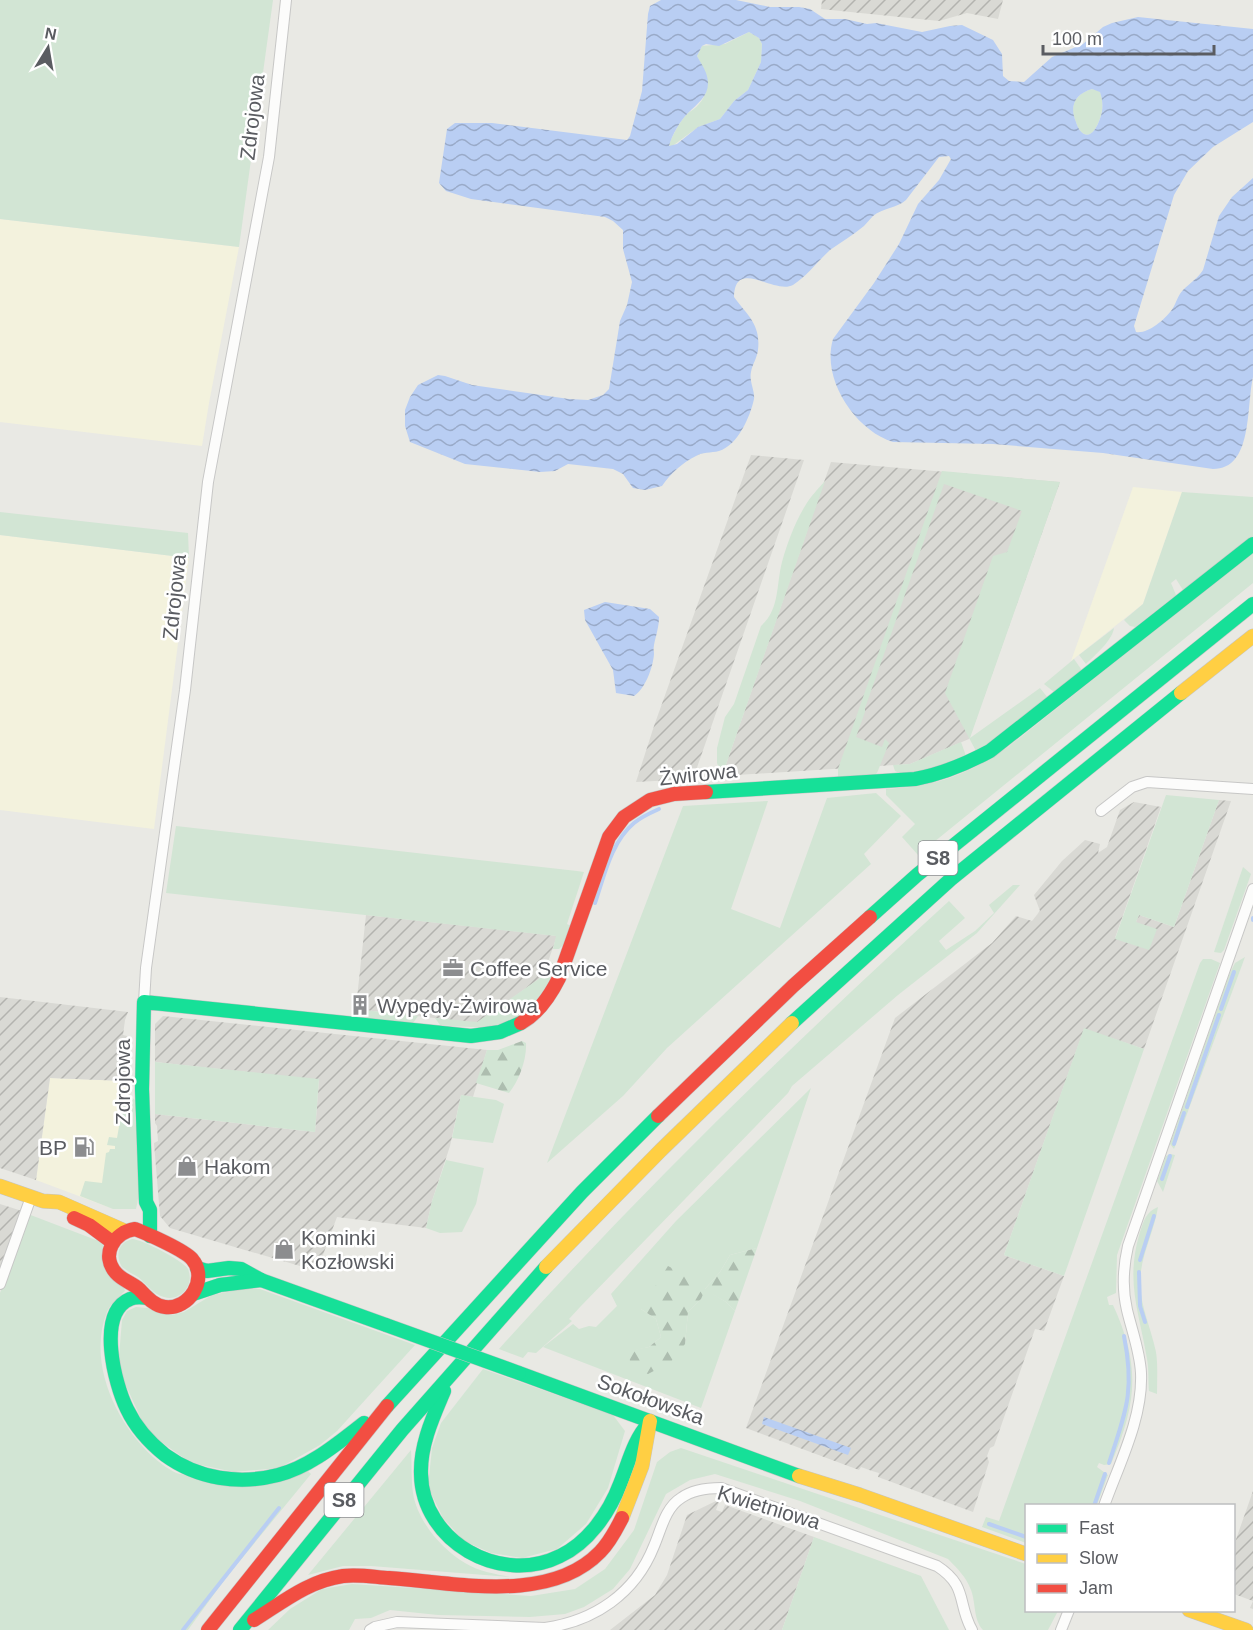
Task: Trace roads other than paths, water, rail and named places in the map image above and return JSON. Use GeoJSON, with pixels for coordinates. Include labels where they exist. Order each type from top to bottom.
{"type":"FeatureCollection","features":[{"type":"Feature","properties":{"kind":"main road","name":"Żwirowa"},"geometry":{"type":"LineString","coordinates":[[144,1002],[471,1036],[492,1035],[522,1024],[544,1005],[555,987],[606,843],[624,818],[639,806],[650,800],[674,794],[915,779],[943,774],[990,751],[1253,544]]}},
{"type":"Feature","properties":{"kind":"main road","name":"S8"},"geometry":{"type":"LineString","coordinates":[[208,1630],[390,1403],[582,1192],[794,986],[916,875],[1253,604]]}},
{"type":"Feature","properties":{"kind":"main road","name":"S8"},"geometry":{"type":"LineString","coordinates":[[241,1629],[322,1526],[450,1374],[575,1238],[706,1105],[934,894],[1102,755],[1253,636]]}},
{"type":"Feature","properties":{"kind":"main road","name":"Zdrojowa"},"geometry":{"type":"LineString","coordinates":[[144,1002],[142,1089],[146,1202],[150,1210],[150,1236]]}},
{"type":"Feature","properties":{"kind":"main road"},"geometry":{"type":"LineString","coordinates":[[0,1186],[37,1199],[59,1202],[127,1230],[142,1231],[190,1257],[197,1268],[198,1284],[193,1294],[182,1304],[172,1307],[162,1306],[148,1298],[113,1270],[109,1254],[112,1242],[127,1230],[146,1202]]}},
{"type":"Feature","properties":{"kind":"main road"},"geometry":{"type":"LineString","coordinates":[[37,1199],[57,1212],[89,1225],[112,1242]]}},
{"type":"Feature","properties":{"kind":"main road","name":"Sokołowska"},"geometry":{"type":"LineString","coordinates":[[197,1268],[207,1271],[235,1268],[261,1280],[798,1476],[860,1495],[1025,1554]]}},
{"type":"Feature","properties":{"kind":"main road","name":"Sokołowska"},"geometry":{"type":"LineString","coordinates":[[193,1294],[230,1283],[261,1280]]}},
{"type":"Feature","properties":{"kind":"main road"},"geometry":{"type":"LineString","coordinates":[[148,1298],[140,1296],[132,1298],[118,1310],[114,1319],[111,1346],[117,1388],[131,1418],[149,1441],[161,1452],[192,1471],[236,1480],[280,1475],[303,1466],[390,1403]]}},
{"type":"Feature","properties":{"kind":"main road"},"geometry":{"type":"LineString","coordinates":[[450,1374],[430,1423],[420,1457],[422,1487],[429,1514],[446,1538],[474,1557],[500,1565],[532,1565],[556,1559],[582,1541],[604,1515],[620,1485],[638,1434],[650,1421]]}},
{"type":"Feature","properties":{"kind":"main road"},"geometry":{"type":"LineString","coordinates":[[241,1629],[293,1593],[317,1583],[344,1576],[511,1587],[547,1581],[576,1571],[598,1554],[620,1522],[635,1488],[650,1438],[650,1421]]}},
{"type":"Feature","properties":{"kind":"main road"},"geometry":{"type":"LineString","coordinates":[[1192,1612],[1246,1630]]}},
{"type":"Feature","properties":{"kind":"street","name":"Zdrojowa"},"geometry":{"type":"LineString","coordinates":[[144,1002],[146,968],[185,690],[208,482],[269,157],[286,0]]}},
{"type":"Feature","properties":{"kind":"street"},"geometry":{"type":"LineString","coordinates":[[1101,811],[1132,787],[1147,782],[1253,789]]}},
{"type":"Feature","properties":{"kind":"street"},"geometry":{"type":"LineString","coordinates":[[1105,1504],[1135,1415],[1141,1385],[1137,1346],[1125,1294],[1124,1270],[1128,1246],[1253,889]]}},
{"type":"Feature","properties":{"kind":"street"},"geometry":{"type":"LineString","coordinates":[[0,1284],[37,1199]]}},
{"type":"Feature","properties":{"kind":"street","name":"Kwietniowa"},"geometry":{"type":"LineString","coordinates":[[370,1630],[397,1622],[545,1628],[568,1624],[595,1613],[608,1606],[636,1578],[653,1548],[664,1519],[680,1498],[692,1492],[714,1488],[745,1496],[937,1566],[947,1572],[960,1591],[972,1630]]}},
{"type":"Feature","properties":{"kind":"street"},"geometry":{"type":"LineString","coordinates":[[1061,1630],[1069,1612]]}},
{"type":"Feature","properties":{"kind":"water"},"geometry":{"type":"Polygon","coordinates":[[[661,0],[736,0],[770,7],[799,7],[810,9],[825,19],[876,23],[922,32],[962,25],[993,40],[1002,54],[1003,76],[1009,81],[1024,82],[1052,57],[1083,44],[1103,27],[1112,23],[1138,17],[1253,29],[1253,122],[1213,147],[1188,171],[1174,195],[1134,326],[1136,332],[1151,329],[1171,311],[1181,292],[1203,270],[1219,216],[1232,197],[1253,178],[1253,377],[1245,435],[1235,459],[1226,466],[1213,469],[1103,453],[993,444],[893,442],[879,436],[854,415],[844,401],[832,370],[833,339],[899,244],[918,204],[939,180],[951,159],[949,156],[939,157],[906,200],[873,216],[864,226],[830,250],[793,285],[785,287],[748,278],[736,285],[734,297],[752,320],[758,341],[751,372],[754,399],[750,414],[742,430],[726,448],[691,459],[677,469],[662,486],[645,490],[633,488],[623,474],[613,469],[568,464],[555,471],[540,472],[465,464],[410,442],[405,426],[405,410],[410,397],[418,385],[438,375],[472,385],[569,399],[588,400],[603,395],[609,389],[620,321],[627,305],[632,282],[623,249],[623,230],[605,217],[471,199],[446,191],[439,183],[447,129],[455,123],[492,123],[627,140],[642,91],[650,6],[661,0]],[[749,32],[719,46],[706,44],[702,46],[697,56],[708,80],[707,91],[679,124],[669,146],[677,144],[698,127],[720,119],[734,101],[748,90],[761,62],[762,44],[759,38],[749,32]],[[1092,89],[1078,97],[1073,111],[1078,127],[1088,135],[1094,131],[1102,108],[1100,92],[1092,89]]]}},
{"type":"Feature","properties":{"kind":"water"},"geometry":{"type":"Polygon","coordinates":[[[605,602],[650,609],[659,617],[650,672],[642,688],[634,696],[616,693],[613,670],[585,620],[584,610],[605,602]]]}},
{"type":"Feature","properties":{"kind":"water"},"geometry":{"type":"Polygon","coordinates":[[[764,1417],[851,1448],[848,1455],[762,1424],[764,1417]]]}},
{"type":"Feature","properties":{"kind":"waterway"},"geometry":{"type":"LineString","coordinates":[[595,903],[609,860],[619,840],[637,821],[659,809]]}},
{"type":"Feature","properties":{"kind":"waterway"},"geometry":{"type":"LineString","coordinates":[[1221,1009],[1234,972]]}},
{"type":"Feature","properties":{"kind":"waterway"},"geometry":{"type":"LineString","coordinates":[[1187,1107],[1219,1015]]}},
{"type":"Feature","properties":{"kind":"waterway"},"geometry":{"type":"LineString","coordinates":[[1174,1144],[1184,1113]]}},
{"type":"Feature","properties":{"kind":"waterway"},"geometry":{"type":"LineString","coordinates":[[1162,1179],[1170,1156]]}},
{"type":"Feature","properties":{"kind":"waterway"},"geometry":{"type":"LineString","coordinates":[[1140,1260],[1154,1216]]}},
{"type":"Feature","properties":{"kind":"waterway"},"geometry":{"type":"LineString","coordinates":[[1139,1272],[1140,1306],[1145,1322]]}},
{"type":"Feature","properties":{"kind":"waterway"},"geometry":{"type":"LineString","coordinates":[[1109,1463],[1124,1414],[1129,1387],[1124,1336]]}},
{"type":"Feature","properties":{"kind":"waterway"},"geometry":{"type":"LineString","coordinates":[[1095,1504],[1105,1474]]}},
{"type":"Feature","properties":{"kind":"waterway"},"geometry":{"type":"LineString","coordinates":[[183,1630],[279,1508]]}},
{"type":"Feature","properties":{"kind":"waterway"},"geometry":{"type":"LineString","coordinates":[[989,1524],[1025,1537]]}},
{"type":"Feature","properties":{"kind":"place","name":"Coffee Service"},"geometry":{"type":"Point","coordinates":[453,968]}},
{"type":"Feature","properties":{"kind":"place","name":"Wypędy-Żwirowa"},"geometry":{"type":"Point","coordinates":[360,1005]}},
{"type":"Feature","properties":{"kind":"place","name":"BP"},"geometry":{"type":"Point","coordinates":[84,1147]}},
{"type":"Feature","properties":{"kind":"place","name":"Hakom"},"geometry":{"type":"Point","coordinates":[187,1166]}},
{"type":"Feature","properties":{"kind":"place","name":"Kominki Kozłowski"},"geometry":{"type":"Point","coordinates":[284,1249]}}]}
